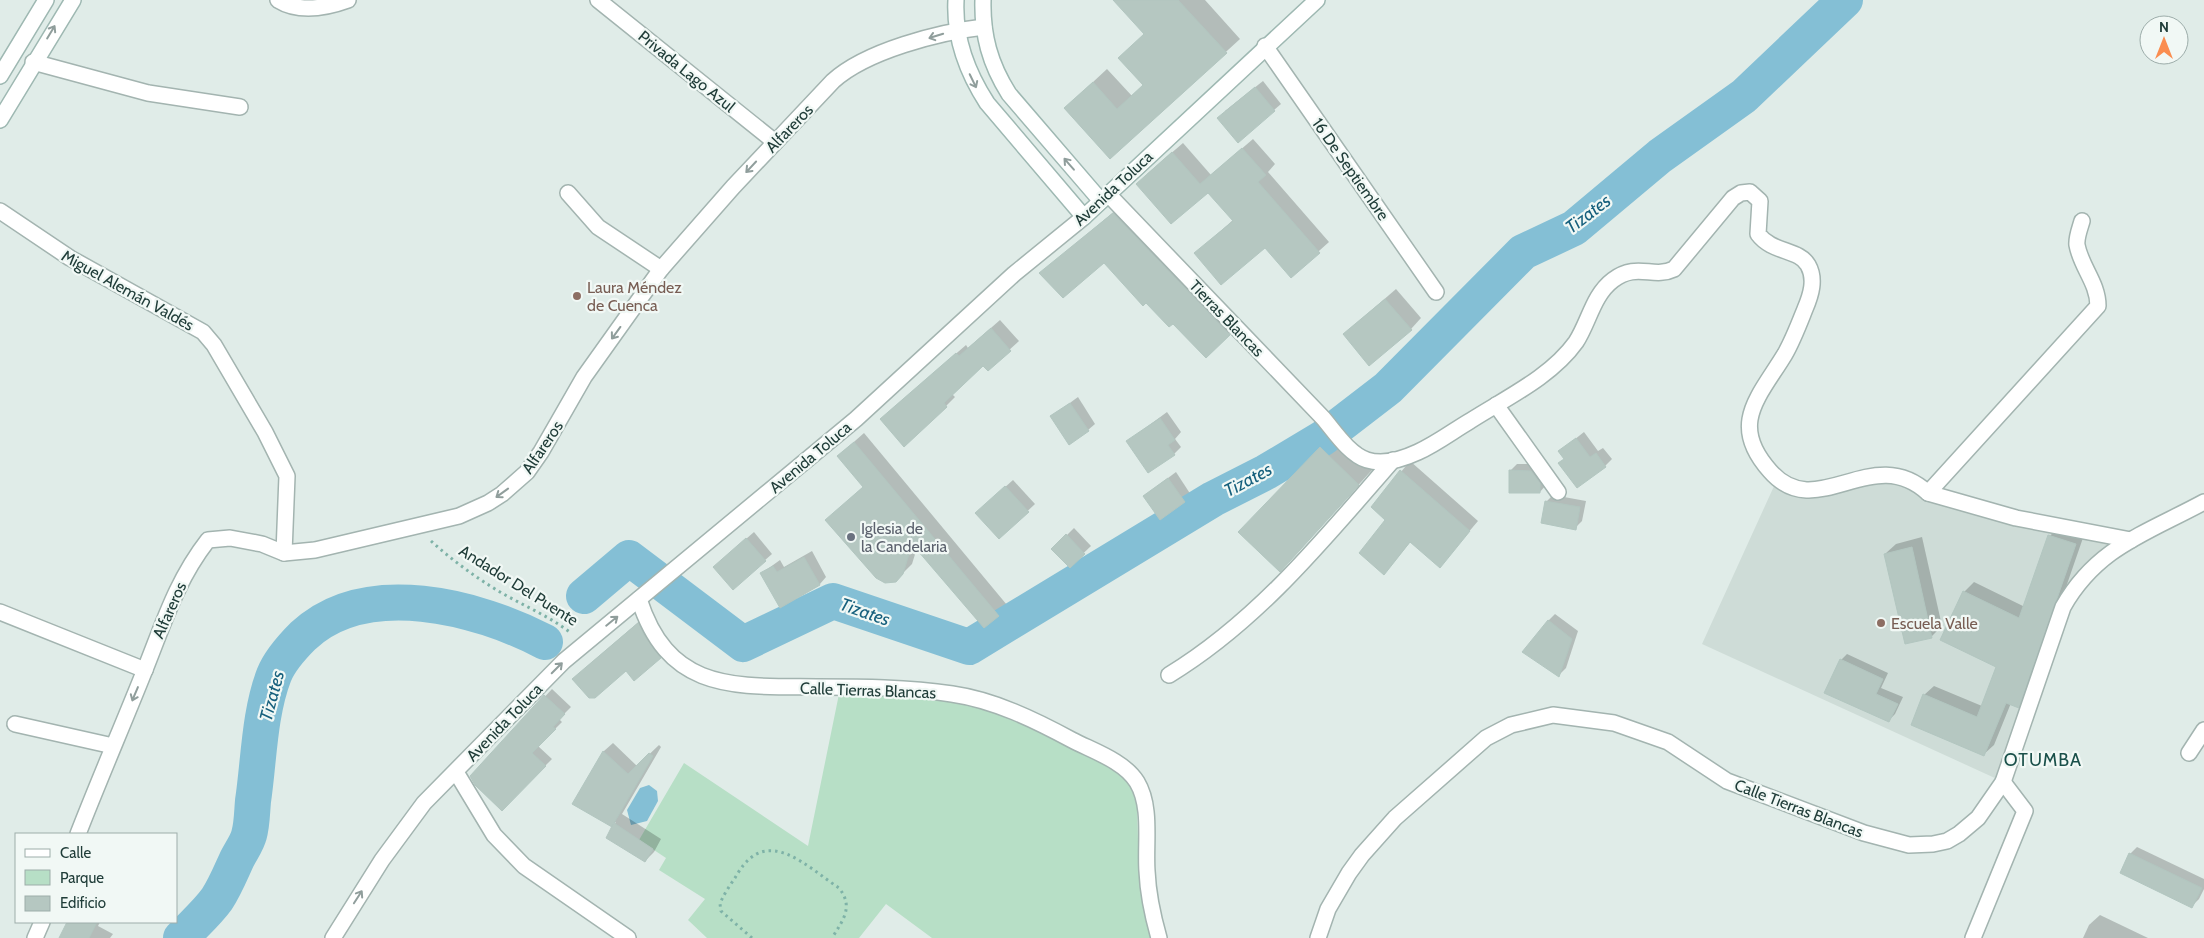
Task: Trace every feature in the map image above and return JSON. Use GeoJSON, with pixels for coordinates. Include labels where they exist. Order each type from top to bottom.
{"type":"FeatureCollection","features":[{"type":"Feature","properties":{"kind":"street"},"geometry":{"type":"LineString","coordinates":[[0,76],[46,0]]}},
{"type":"Feature","properties":{"kind":"street"},"geometry":{"type":"LineString","coordinates":[[1,117],[33,62],[73,0]]}},
{"type":"Feature","properties":{"kind":"street"},"geometry":{"type":"LineString","coordinates":[[278,0],[294,6],[318,8],[330,7],[348,0]]}},
{"type":"Feature","properties":{"kind":"street","name":"Privada Lago Azul"},"geometry":{"type":"LineString","coordinates":[[598,0],[775,142]]}},
{"type":"Feature","properties":{"kind":"street"},"geometry":{"type":"LineString","coordinates":[[956,0],[957,30],[968,69],[987,104],[1084,217]]}},
{"type":"Feature","properties":{"kind":"street","name":"Tierras Blancas"},"geometry":{"type":"LineString","coordinates":[[983,0],[984,27],[993,65],[1008,94],[1105,197],[1323,418],[1346,444],[1359,456],[1367,460],[1394,460]]}},
{"type":"Feature","properties":{"kind":"street","name":"Avenida Toluca"},"geometry":{"type":"LineString","coordinates":[[332,938],[387,853],[424,803],[456,772],[491,733],[585,642],[856,419],[1014,274],[1084,217],[1316,0]]}},
{"type":"Feature","properties":{"kind":"street","name":"Alfareros"},"geometry":{"type":"LineString","coordinates":[[78,833],[162,621],[192,560],[208,540],[230,538],[262,544],[284,553],[316,550],[458,516],[481,507],[502,494],[527,472],[555,430],[584,377],[661,269],[775,142],[833,81],[858,62],[873,55],[957,30],[984,27]]}},
{"type":"Feature","properties":{"kind":"street","name":"16 De Septiembre"},"geometry":{"type":"LineString","coordinates":[[1265,46],[1436,292]]}},
{"type":"Feature","properties":{"kind":"street"},"geometry":{"type":"LineString","coordinates":[[33,62],[148,93],[240,107]]}},
{"type":"Feature","properties":{"kind":"street"},"geometry":{"type":"LineString","coordinates":[[1168,675],[1195,659],[1247,618],[1322,541],[1394,460],[1419,452],[1555,366],[1576,341],[1600,295],[1612,281],[1632,271],[1644,270],[1660,273],[1674,269],[1734,198],[1741,193],[1750,192],[1758,197],[1761,205],[1758,234],[1770,246],[1792,253],[1805,262],[1809,269],[1812,286],[1811,294],[1794,337],[1754,403],[1749,422],[1749,432],[1756,452],[1770,472],[1782,482],[1798,489],[1815,490],[1889,474],[1910,479],[1928,493],[2016,518],[2131,540]]}},
{"type":"Feature","properties":{"kind":"street"},"geometry":{"type":"LineString","coordinates":[[568,193],[598,227],[661,269]]}},
{"type":"Feature","properties":{"kind":"street","name":"Miguel Alemán Valdés"},"geometry":{"type":"LineString","coordinates":[[0,211],[70,258],[203,332],[214,345],[287,476],[284,553]]}},
{"type":"Feature","properties":{"kind":"street"},"geometry":{"type":"LineString","coordinates":[[1928,493],[2098,306],[2098,293],[2084,265],[2077,243],[2082,221]]}},
{"type":"Feature","properties":{"kind":"street"},"geometry":{"type":"LineString","coordinates":[[1496,405],[1558,492]]}},
{"type":"Feature","properties":{"kind":"street","name":"Calle Tierras Blancas"},"geometry":{"type":"LineString","coordinates":[[1318,938],[1328,909],[1349,873],[1366,849],[1395,818],[1486,738],[1511,725],[1553,715],[1614,723],[1668,742],[1727,781],[1864,833],[1909,845],[1933,844],[1959,834],[1978,818],[2003,782],[2063,607],[2073,589],[2093,566],[2115,549],[2204,502]]}},
{"type":"Feature","properties":{"kind":"street","name":"Calle Tierras Blancas"},"geometry":{"type":"LineString","coordinates":[[639,599],[651,630],[665,649],[683,666],[712,680],[744,686],[898,688],[955,694],[998,707],[1037,722],[1120,764],[1137,783],[1146,806],[1147,874],[1150,900],[1160,938]]}},
{"type":"Feature","properties":{"kind":"street"},"geometry":{"type":"LineString","coordinates":[[0,612],[144,670]]}},
{"type":"Feature","properties":{"kind":"street"},"geometry":{"type":"LineString","coordinates":[[15,724],[113,746]]}},
{"type":"Feature","properties":{"kind":"street"},"geometry":{"type":"LineString","coordinates":[[2189,753],[2204,730]]}},
{"type":"Feature","properties":{"kind":"street"},"geometry":{"type":"LineString","coordinates":[[456,772],[494,835],[524,866],[628,938]]}},
{"type":"Feature","properties":{"kind":"street"},"geometry":{"type":"LineString","coordinates":[[1973,938],[2025,811],[2003,782]]}},
{"type":"Feature","properties":{"kind":"street"},"geometry":{"type":"LineString","coordinates":[[35,938],[42,923]]}},
{"type":"Feature","properties":{"kind":"path","name":"Andador Del Puente"},"geometry":{"type":"LineString","coordinates":[[423,525],[428,539],[451,559],[500,592],[553,619],[585,642]]}},
{"type":"Feature","properties":{"kind":"path"},"geometry":{"type":"LineString","coordinates":[[752,938],[721,911],[720,904],[745,861],[761,851],[771,850],[788,855],[839,888],[844,894],[847,908],[846,915],[832,938]]}},
{"type":"Feature","properties":{"kind":"shaded area","name":"Escuela Valle"},"geometry":{"type":"Polygon","coordinates":[[[1880,478],[2123,541],[2082,571],[1997,779],[1702,644],[1775,484],[1797,493],[1880,478]]]}},
{"type":"Feature","properties":{"kind":"green space"},"geometry":{"type":"Polygon","coordinates":[[[839,694],[926,696],[974,706],[1034,727],[1115,769],[1130,785],[1137,805],[1139,873],[1151,938],[932,938],[886,904],[859,938],[707,938],[688,920],[705,899],[659,870],[666,858],[639,840],[684,763],[808,846],[839,694]]]}},
{"type":"Feature","properties":{"kind":"water"},"geometry":{"type":"Polygon","coordinates":[[[649,785],[657,791],[658,801],[647,821],[631,825],[627,810],[640,788],[649,785]]]}},
{"type":"Feature","properties":{"kind":"building"},"geometry":{"type":"Polygon","coordinates":[[[1113,0],[1178,0],[1227,53],[1110,159],[1064,108],[1093,82],[1117,109],[1143,85],[1118,58],[1144,34],[1113,0]]]}},
{"type":"Feature","properties":{"kind":"building"},"geometry":{"type":"Polygon","coordinates":[[[1255,87],[1275,111],[1238,143],[1217,118],[1255,87]]]}},
{"type":"Feature","properties":{"kind":"building"},"geometry":{"type":"Polygon","coordinates":[[[1242,148],[1266,175],[1258,182],[1320,253],[1291,278],[1265,248],[1221,285],[1194,253],[1233,221],[1208,193],[1171,224],[1136,184],[1172,152],[1200,184],[1242,148]]]}},
{"type":"Feature","properties":{"kind":"building"},"geometry":{"type":"Polygon","coordinates":[[[1113,213],[1230,335],[1206,358],[1173,324],[1169,327],[1146,303],[1143,306],[1104,263],[1063,298],[1039,273],[1113,213]]]}},
{"type":"Feature","properties":{"kind":"building"},"geometry":{"type":"Polygon","coordinates":[[[1385,299],[1412,330],[1369,366],[1343,334],[1385,299]]]}},
{"type":"Feature","properties":{"kind":"building"},"geometry":{"type":"Polygon","coordinates":[[[991,328],[1011,351],[988,371],[983,366],[944,403],[947,407],[904,447],[880,419],[956,353],[959,356],[991,328]]]}},
{"type":"Feature","properties":{"kind":"building"},"geometry":{"type":"Polygon","coordinates":[[[1070,403],[1089,431],[1069,445],[1050,416],[1070,403]]]}},
{"type":"Feature","properties":{"kind":"building"},"geometry":{"type":"Polygon","coordinates":[[[1160,418],[1175,440],[1168,445],[1175,455],[1148,473],[1126,441],[1160,418]]]}},
{"type":"Feature","properties":{"kind":"building"},"geometry":{"type":"Polygon","coordinates":[[[1576,438],[1590,457],[1596,453],[1606,467],[1577,488],[1558,463],[1564,459],[1558,451],[1576,438]]]}},
{"type":"Feature","properties":{"kind":"building"},"geometry":{"type":"Polygon","coordinates":[[[854,442],[999,616],[984,628],[912,544],[903,574],[896,582],[885,583],[876,578],[825,520],[863,487],[837,456],[854,442]]]}},
{"type":"Feature","properties":{"kind":"building"},"geometry":{"type":"Polygon","coordinates":[[[1320,447],[1359,485],[1280,572],[1238,532],[1320,447]]]}},
{"type":"Feature","properties":{"kind":"building"},"geometry":{"type":"Polygon","coordinates":[[[1400,470],[1470,531],[1440,568],[1410,542],[1384,575],[1359,553],[1385,520],[1371,507],[1400,470]]]}},
{"type":"Feature","properties":{"kind":"building"},"geometry":{"type":"Polygon","coordinates":[[[1509,470],[1531,471],[1540,483],[1540,493],[1509,493],[1509,470]]]}},
{"type":"Feature","properties":{"kind":"building"},"geometry":{"type":"Polygon","coordinates":[[[1168,478],[1185,502],[1160,520],[1143,496],[1168,478]]]}},
{"type":"Feature","properties":{"kind":"building"},"geometry":{"type":"Polygon","coordinates":[[[1005,486],[1029,512],[999,539],[975,513],[1005,486]]]}},
{"type":"Feature","properties":{"kind":"building"},"geometry":{"type":"Polygon","coordinates":[[[1545,501],[1580,507],[1576,530],[1541,523],[1545,501]]]}},
{"type":"Feature","properties":{"kind":"building"},"geometry":{"type":"Polygon","coordinates":[[[1066,534],[1085,554],[1070,568],[1051,549],[1066,534]]]}},
{"type":"Feature","properties":{"kind":"building"},"geometry":{"type":"Polygon","coordinates":[[[2048,535],[2076,544],[2019,708],[2006,703],[1984,756],[1911,725],[1923,694],[1977,717],[1996,667],[1940,640],[1963,591],[2019,618],[2048,535]]]}},
{"type":"Feature","properties":{"kind":"building"},"geometry":{"type":"Polygon","coordinates":[[[746,538],[766,561],[733,590],[713,567],[746,538]]]}},
{"type":"Feature","properties":{"kind":"building"},"geometry":{"type":"Polygon","coordinates":[[[1912,547],[1932,638],[1905,644],[1884,554],[1912,547]]]}},
{"type":"Feature","properties":{"kind":"building"},"geometry":{"type":"Polygon","coordinates":[[[804,557],[820,585],[780,608],[760,573],[773,566],[777,572],[804,557]]]}},
{"type":"Feature","properties":{"kind":"building"},"geometry":{"type":"Polygon","coordinates":[[[1548,620],[1572,639],[1559,677],[1522,652],[1548,620]]]}},
{"type":"Feature","properties":{"kind":"building"},"geometry":{"type":"Polygon","coordinates":[[[639,622],[644,635],[661,658],[634,681],[626,671],[595,698],[589,698],[572,679],[639,622]]]}},
{"type":"Feature","properties":{"kind":"building"},"geometry":{"type":"Polygon","coordinates":[[[1840,659],[1883,679],[1876,694],[1898,704],[1889,722],[1824,693],[1840,659]]]}},
{"type":"Feature","properties":{"kind":"building"},"geometry":{"type":"Polygon","coordinates":[[[544,695],[565,714],[553,727],[556,729],[532,753],[546,766],[502,811],[475,785],[470,776],[544,695]]]}},
{"type":"Feature","properties":{"kind":"building"},"geometry":{"type":"Polygon","coordinates":[[[603,751],[628,774],[649,753],[653,756],[614,823],[653,849],[645,862],[606,838],[612,827],[572,804],[603,751]]]}},
{"type":"Feature","properties":{"kind":"building"},"geometry":{"type":"Polygon","coordinates":[[[2129,853],[2202,888],[2192,908],[2120,873],[2129,853]]]}},
{"type":"Feature","properties":{"kind":"building"},"geometry":{"type":"Polygon","coordinates":[[[66,923],[96,923],[89,938],[59,938],[66,923]]]}},
{"type":"Feature","properties":{"kind":"waterway","name":"Tizates"},"geometry":{"type":"LineString","coordinates":[[584,596],[629,558],[743,644],[833,601],[969,647],[1213,499],[1266,472],[1323,438],[1388,388],[1523,252],[1574,228],[1660,156],[1744,96],[1845,0]]}},
{"type":"Feature","properties":{"kind":"waterway","name":"Tizates"},"geometry":{"type":"LineString","coordinates":[[181,938],[217,899],[248,838],[262,721],[269,690],[280,664],[303,636],[329,618],[358,607],[390,603],[422,604],[456,609],[518,629],[545,642]]}},
{"type":"Feature","properties":{"kind":"place","name":"Laura Méndez de Cuenca"},"geometry":{"type":"Point","coordinates":[577,296]}},
{"type":"Feature","properties":{"kind":"place","name":"Iglesia de la Candelaria"},"geometry":{"type":"Point","coordinates":[851,537]}},
{"type":"Feature","properties":{"kind":"place","name":"Escuela Valle"},"geometry":{"type":"Point","coordinates":[1881,623]}},
{"type":"Feature","properties":{"kind":"district","name":"OTUMBA"},"geometry":{"type":"Point","coordinates":[2043,760]}}]}
